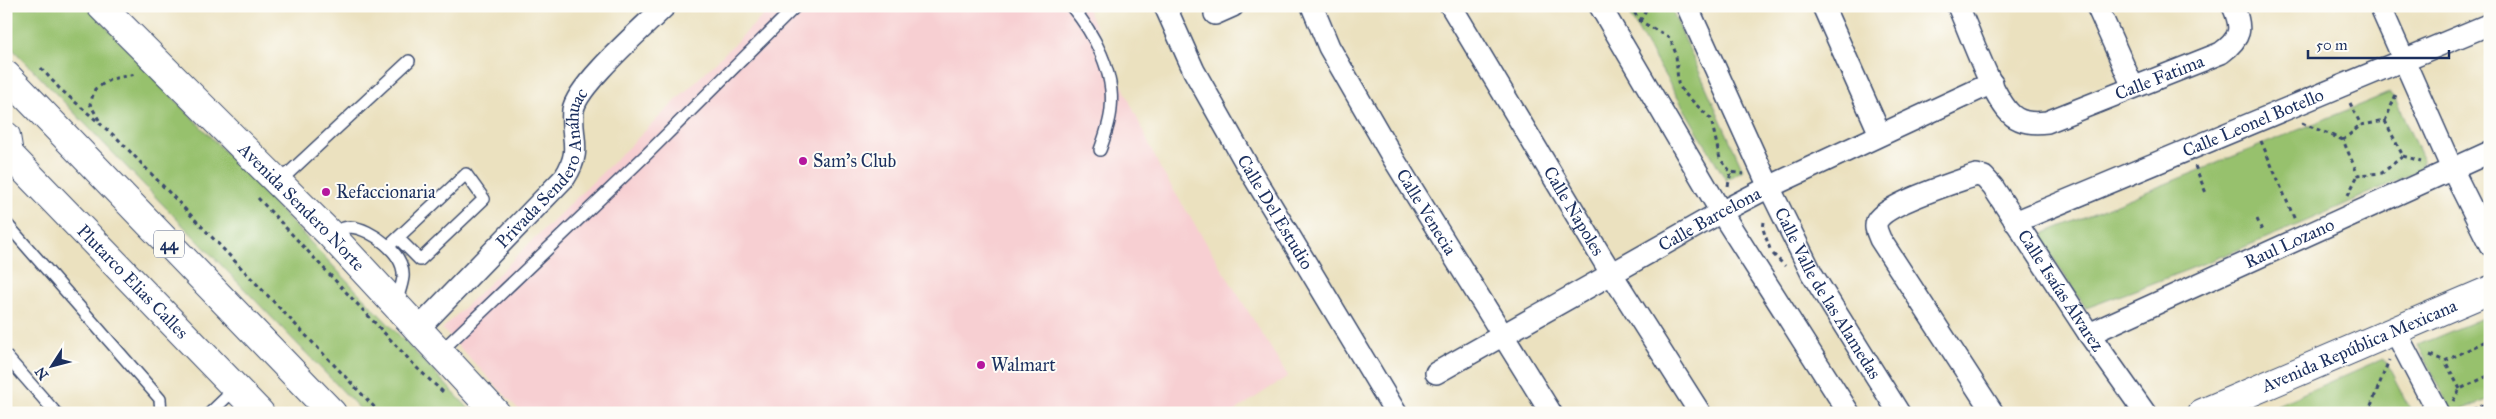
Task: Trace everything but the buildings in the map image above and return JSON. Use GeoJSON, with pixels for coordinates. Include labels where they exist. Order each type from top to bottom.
{"type":"FeatureCollection","features":[{"type":"Feature","properties":{"kind":"main road","name":"Avenida Sendero Norte"},"geometry":{"type":"LineString","coordinates":[[101,6],[268,190],[329,233],[496,413]]}},
{"type":"Feature","properties":{"kind":"main road","name":"44"},"geometry":{"type":"LineString","coordinates":[[6,75],[332,413]]}},
{"type":"Feature","properties":{"kind":"main road","name":"Plutarco Elias Calles"},"geometry":{"type":"LineString","coordinates":[[7,149],[260,413]]}},
{"type":"Feature","properties":{"kind":"main road","name":"Avenida República Mexicana"},"geometry":{"type":"LineString","coordinates":[[2202,413],[2490,290]]}},
{"type":"Feature","properties":{"kind":"street","name":"Privada Sendero Anáhuac"},"geometry":{"type":"LineString","coordinates":[[418,329],[565,178],[574,164],[576,146],[573,109],[584,87],[665,6]]}},
{"type":"Feature","properties":{"kind":"street","name":"Calle Del Estudio"},"geometry":{"type":"LineString","coordinates":[[1165,6],[1194,71],[1208,97],[1396,413]]}},
{"type":"Feature","properties":{"kind":"street","name":"Calle Venecia"},"geometry":{"type":"LineString","coordinates":[[1312,6],[1329,48],[1368,116],[1551,413]]}},
{"type":"Feature","properties":{"kind":"street","name":"Calle Napoles"},"geometry":{"type":"LineString","coordinates":[[1451,6],[1611,273],[1700,413]]}},
{"type":"Feature","properties":{"kind":"street"},"geometry":{"type":"LineString","coordinates":[[1600,6],[1721,212],[1849,413]]}},
{"type":"Feature","properties":{"kind":"street","name":"Calle Valle de las Alamedas"},"geometry":{"type":"LineString","coordinates":[[1687,6],[1769,187],[1812,274],[1899,413]]}},
{"type":"Feature","properties":{"kind":"street"},"geometry":{"type":"LineString","coordinates":[[1824,6],[1880,134]]}},
{"type":"Feature","properties":{"kind":"street"},"geometry":{"type":"LineString","coordinates":[[1958,6],[1992,83]]}},
{"type":"Feature","properties":{"kind":"street"},"geometry":{"type":"LineString","coordinates":[[2097,6],[2133,87]]}},
{"type":"Feature","properties":{"kind":"street","name":"Calle Fatima"},"geometry":{"type":"LineString","coordinates":[[1992,83],[2008,111],[2020,120],[2032,124],[2047,122],[2221,53],[2233,44],[2239,26],[2232,6]]}},
{"type":"Feature","properties":{"kind":"street"},"geometry":{"type":"LineString","coordinates":[[2380,6],[2453,171],[2490,245]]}},
{"type":"Feature","properties":{"kind":"street","name":"Calle Leonel Botello"},"geometry":{"type":"LineString","coordinates":[[2015,222],[2490,24]]}},
{"type":"Feature","properties":{"kind":"street","name":"Calle Barcelona"},"geometry":{"type":"LineString","coordinates":[[1436,373],[1721,212],[1880,134],[1992,83]]}},
{"type":"Feature","properties":{"kind":"street","name":"Raul Lozano"},"geometry":{"type":"LineString","coordinates":[[2089,334],[2453,171],[2490,152]]}},
{"type":"Feature","properties":{"kind":"street","name":"Calle Isaías Álvarez"},"geometry":{"type":"LineString","coordinates":[[1993,413],[1880,239],[1876,228],[1877,221],[1890,208],[1976,175],[1980,175],[1989,181],[2089,334],[2145,413]]}},
{"type":"Feature","properties":{"kind":"street"},"geometry":{"type":"LineString","coordinates":[[2395,331],[2438,413]]}},
{"type":"Feature","properties":{"kind":"lane"},"geometry":{"type":"LineString","coordinates":[[440,352],[647,154],[796,6]]}},
{"type":"Feature","properties":{"kind":"lane"},"geometry":{"type":"LineString","coordinates":[[1071,6],[1092,36],[1106,66],[1111,107],[1100,150]]}},
{"type":"Feature","properties":{"kind":"lane"},"geometry":{"type":"LineString","coordinates":[[268,190],[409,60]]}},
{"type":"Feature","properties":{"kind":"lane"},"geometry":{"type":"LineString","coordinates":[[388,246],[466,174],[484,199],[420,260],[398,238]]}},
{"type":"Feature","properties":{"kind":"lane"},"geometry":{"type":"LineString","coordinates":[[6,223],[160,399],[161,413]]}},
{"type":"Feature","properties":{"kind":"lane"},"geometry":{"type":"LineString","coordinates":[[329,233],[348,227],[361,229],[380,239],[388,246],[400,263],[404,276],[395,304]]}},
{"type":"Feature","properties":{"kind":"lane"},"geometry":{"type":"LineString","coordinates":[[6,356],[56,413]]}},
{"type":"Feature","properties":{"kind":"lane"},"geometry":{"type":"LineString","coordinates":[[210,413],[236,388]]}},
{"type":"Feature","properties":{"kind":"path"},"geometry":{"type":"LineString","coordinates":[[1630,6],[1640,21],[1670,38],[1676,54],[1678,83],[1683,92],[1711,119],[1720,159],[1731,172]]}},
{"type":"Feature","properties":{"kind":"path"},"geometry":{"type":"LineString","coordinates":[[1640,21],[1648,6]]}},
{"type":"Feature","properties":{"kind":"path"},"geometry":{"type":"LineString","coordinates":[[101,122],[90,104],[94,89],[111,79],[140,74],[134,67]]}},
{"type":"Feature","properties":{"kind":"path"},"geometry":{"type":"LineString","coordinates":[[41,68],[59,88],[101,122],[380,413]]}},
{"type":"Feature","properties":{"kind":"path"},"geometry":{"type":"LineString","coordinates":[[2389,87],[2398,89]]}},
{"type":"Feature","properties":{"kind":"path"},"geometry":{"type":"LineString","coordinates":[[2398,89],[2402,99]]}},
{"type":"Feature","properties":{"kind":"path"},"geometry":{"type":"LineString","coordinates":[[2398,89],[2385,121],[2403,156],[2429,163]]}},
{"type":"Feature","properties":{"kind":"path"},"geometry":{"type":"LineString","coordinates":[[2341,106],[2357,100]]}},
{"type":"Feature","properties":{"kind":"path"},"geometry":{"type":"LineString","coordinates":[[2349,103],[2361,125]]}},
{"type":"Feature","properties":{"kind":"path"},"geometry":{"type":"LineString","coordinates":[[2293,126],[2309,119]]}},
{"type":"Feature","properties":{"kind":"path"},"geometry":{"type":"LineString","coordinates":[[2343,140],[2361,125],[2385,121]]}},
{"type":"Feature","properties":{"kind":"path"},"geometry":{"type":"LineString","coordinates":[[2301,123],[2343,140],[2358,175],[2382,173],[2403,156]]}},
{"type":"Feature","properties":{"kind":"path"},"geometry":{"type":"LineString","coordinates":[[2252,142],[2268,136]]}},
{"type":"Feature","properties":{"kind":"path"},"geometry":{"type":"LineString","coordinates":[[2260,139],[2295,221]]}},
{"type":"Feature","properties":{"kind":"path"},"geometry":{"type":"LineString","coordinates":[[2186,169],[2203,162]]}},
{"type":"Feature","properties":{"kind":"path"},"geometry":{"type":"LineString","coordinates":[[2195,166],[2206,194]]}},
{"type":"Feature","properties":{"kind":"path"},"geometry":{"type":"LineString","coordinates":[[268,190],[418,369],[445,394]]}},
{"type":"Feature","properties":{"kind":"path"},"geometry":{"type":"LineString","coordinates":[[2257,219],[2264,235]]}},
{"type":"Feature","properties":{"kind":"path"},"geometry":{"type":"LineString","coordinates":[[2490,340],[2445,361],[2460,389],[2490,375]]}},
{"type":"Feature","properties":{"kind":"path"},"geometry":{"type":"LineString","coordinates":[[2368,413],[2390,356],[2394,364]]}},
{"type":"Feature","properties":{"kind":"path"},"geometry":{"type":"LineString","coordinates":[[2465,413],[2490,402]]}},
{"type":"Feature","properties":{"kind":"shaded area"},"geometry":{"type":"Polygon","coordinates":[[[773,6],[1086,6],[1160,168],[1288,376],[1232,413],[522,413],[442,329],[773,6]]]}},
{"type":"Feature","properties":{"kind":"green space"},"geometry":{"type":"Polygon","coordinates":[[[6,6],[86,6],[473,413],[364,413],[6,42],[6,6]]]}},
{"type":"Feature","properties":{"kind":"green space"},"geometry":{"type":"Polygon","coordinates":[[[1624,6],[1670,6],[1743,170],[1726,180],[1624,6]]]}},
{"type":"Feature","properties":{"kind":"green space"},"geometry":{"type":"Polygon","coordinates":[[[2389,93],[2395,98],[2423,161],[2419,170],[2296,226],[2086,308],[2042,241],[2045,233],[2389,93]]]}},
{"type":"Feature","properties":{"kind":"green space"},"geometry":{"type":"Polygon","coordinates":[[[2490,315],[2490,399],[2453,413],[2418,345],[2490,315]]]}},
{"type":"Feature","properties":{"kind":"green space"},"geometry":{"type":"Polygon","coordinates":[[[2384,358],[2412,413],[2259,413],[2384,358]]]}},
{"type":"Feature","properties":{"kind":"place","name":"Sam's Club"},"geometry":{"type":"Point","coordinates":[803,161]}},
{"type":"Feature","properties":{"kind":"place","name":"Refaccionaria"},"geometry":{"type":"Point","coordinates":[326,192]}},
{"type":"Feature","properties":{"kind":"place","name":"Walmart"},"geometry":{"type":"Point","coordinates":[981,365]}}]}
